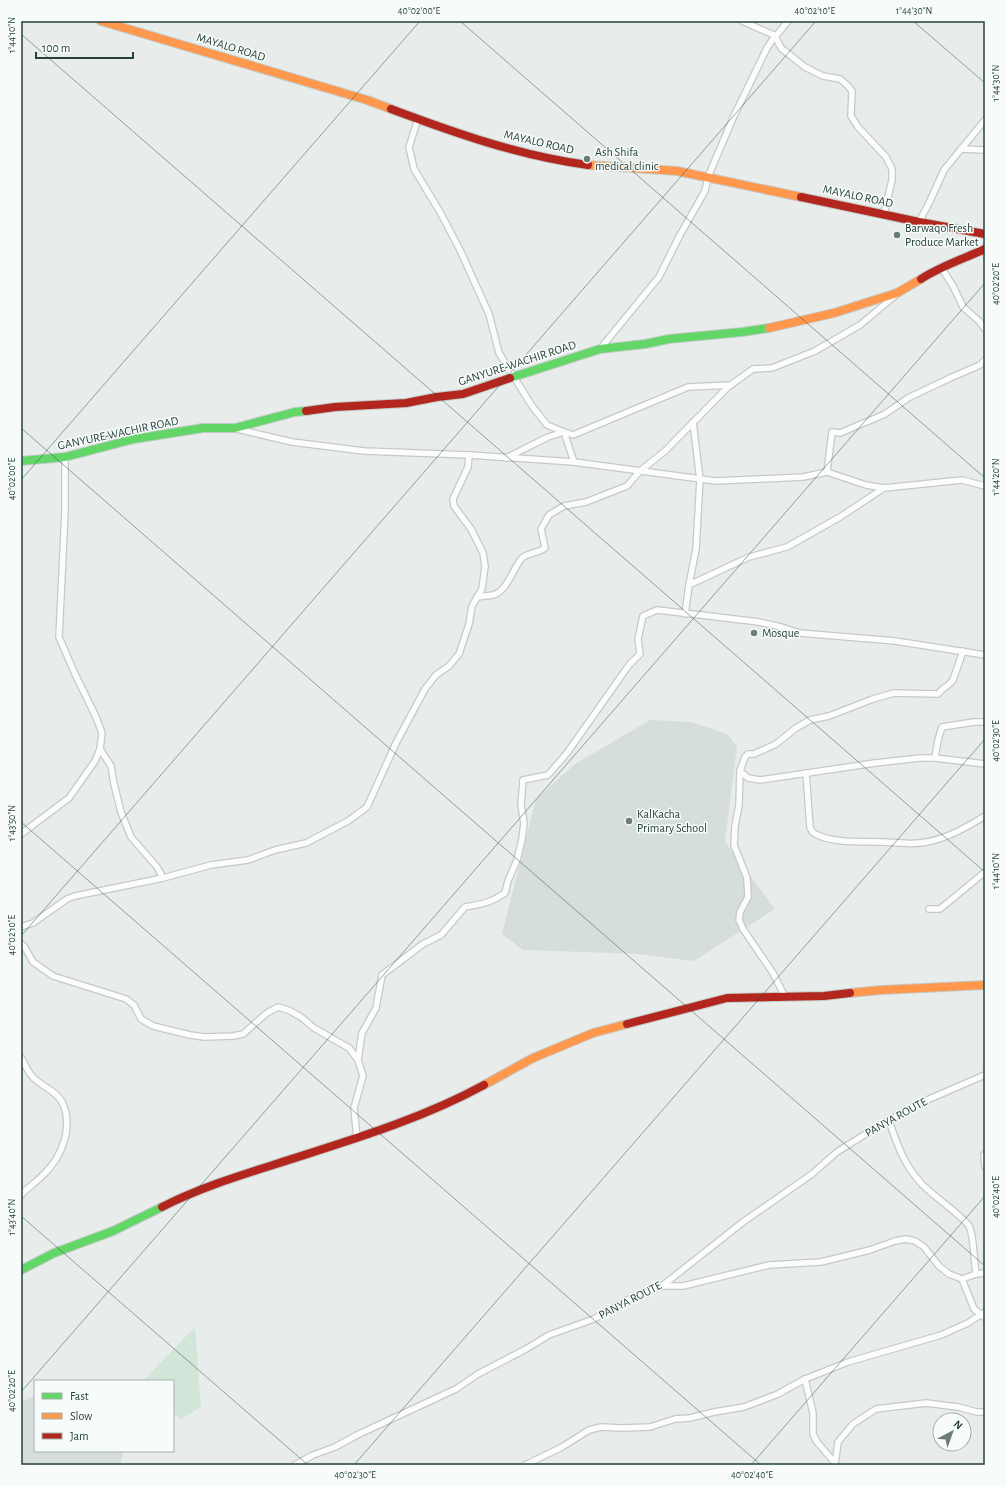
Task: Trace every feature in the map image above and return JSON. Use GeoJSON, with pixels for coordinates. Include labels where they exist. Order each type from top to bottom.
{"type":"FeatureCollection","features":[{"type":"Feature","properties":{"kind":"street","name":"MAYALO ROAD"},"geometry":{"type":"LineString","coordinates":[[101,21],[367,100],[418,119],[517,151],[560,161],[677,171],[919,222],[985,234]]}},
{"type":"Feature","properties":{"kind":"street"},"geometry":{"type":"LineString","coordinates":[[742,21],[775,36],[781,48],[805,67],[823,76],[840,80],[852,91],[851,116],[858,127],[886,157],[892,169],[892,180],[884,214]]}},
{"type":"Feature","properties":{"kind":"street"},"geometry":{"type":"LineString","coordinates":[[600,349],[659,277],[680,235],[696,210],[705,191],[708,177],[746,91],[767,48],[788,21]]}},
{"type":"Feature","properties":{"kind":"street"},"geometry":{"type":"LineString","coordinates":[[418,119],[409,147],[414,169],[440,212],[460,250],[489,314],[499,353],[532,406],[547,425],[573,435],[688,387],[731,385]]}},
{"type":"Feature","properties":{"kind":"street"},"geometry":{"type":"LineString","coordinates":[[919,222],[944,170],[985,120]]}},
{"type":"Feature","properties":{"kind":"street"},"geometry":{"type":"LineString","coordinates":[[961,149],[985,150]]}},
{"type":"Feature","properties":{"kind":"street","name":"GANYURE-WACHIR ROAD"},"geometry":{"type":"LineString","coordinates":[[21,461],[64,457],[134,439],[203,428],[235,428],[295,412],[335,407],[406,403],[463,394],[600,349],[645,344],[669,339],[742,332],[785,325],[834,313],[898,293],[941,267],[964,259],[985,249]]}},
{"type":"Feature","properties":{"kind":"street"},"geometry":{"type":"LineString","coordinates":[[941,267],[953,286],[963,307],[980,321],[985,329]]}},
{"type":"Feature","properties":{"kind":"street"},"geometry":{"type":"LineString","coordinates":[[477,597],[494,595],[499,592],[510,580],[514,570],[522,558],[527,554],[538,552],[545,548],[541,529],[549,515],[564,506],[586,502],[627,486],[640,471],[665,452],[711,403],[731,385],[753,369],[772,368],[815,351],[860,325],[898,293]]}},
{"type":"Feature","properties":{"kind":"street"},"geometry":{"type":"LineString","coordinates":[[826,472],[832,432],[840,433],[885,414],[908,398],[950,378],[980,366],[985,360]]}},
{"type":"Feature","properties":{"kind":"street"},"geometry":{"type":"LineString","coordinates":[[685,614],[696,550],[700,480],[693,422]]}},
{"type":"Feature","properties":{"kind":"street"},"geometry":{"type":"LineString","coordinates":[[235,428],[292,442],[364,451],[470,455],[574,462],[700,480],[716,481],[802,477],[826,472],[866,485],[884,488],[962,480],[985,486]]}},
{"type":"Feature","properties":{"kind":"street"},"geometry":{"type":"LineString","coordinates":[[504,458],[548,437],[564,432]]}},
{"type":"Feature","properties":{"kind":"street"},"geometry":{"type":"LineString","coordinates":[[564,432],[574,462]]}},
{"type":"Feature","properties":{"kind":"street"},"geometry":{"type":"LineString","coordinates":[[21,927],[34,923],[67,899],[75,896],[163,878],[211,865],[248,860],[275,850],[306,843],[348,821],[367,807],[396,743],[425,689],[436,675],[449,666],[459,654],[469,624],[472,606],[482,589],[485,566],[482,553],[471,529],[454,506],[453,499],[468,467],[470,455]]}},
{"type":"Feature","properties":{"kind":"street"},"geometry":{"type":"LineString","coordinates":[[21,834],[68,798],[95,761],[100,749],[102,733],[59,637],[65,511],[64,457]]}},
{"type":"Feature","properties":{"kind":"street"},"geometry":{"type":"LineString","coordinates":[[689,585],[749,556],[787,547],[840,517],[884,488]]}},
{"type":"Feature","properties":{"kind":"street"},"geometry":{"type":"LineString","coordinates":[[357,1138],[354,1108],[362,1076],[358,1060],[362,1032],[376,1008],[382,975],[423,944],[441,934],[465,907],[485,904],[505,893],[508,881],[517,860],[522,840],[524,823],[521,806],[523,780],[548,775],[567,753],[629,664],[640,654],[638,639],[643,616],[657,610],[759,622],[781,626],[800,633],[895,641],[985,655]]}},
{"type":"Feature","properties":{"kind":"street"},"geometry":{"type":"LineString","coordinates":[[784,997],[773,973],[743,929],[739,920],[740,912],[748,897],[747,878],[734,845],[734,826],[739,805],[740,771],[745,757],[748,754],[754,754],[776,744],[796,728],[810,720],[829,716],[894,693],[938,694],[942,688],[950,684],[953,680],[963,651]]}},
{"type":"Feature","properties":{"kind":"street"},"geometry":{"type":"LineString","coordinates":[[935,758],[942,727],[974,722],[985,722]]}},
{"type":"Feature","properties":{"kind":"street"},"geometry":{"type":"LineString","coordinates":[[100,749],[111,766],[121,812],[131,837],[157,867],[163,878]]}},
{"type":"Feature","properties":{"kind":"street"},"geometry":{"type":"LineString","coordinates":[[740,771],[748,778],[760,780],[911,759],[935,758],[985,764]]}},
{"type":"Feature","properties":{"kind":"street"},"geometry":{"type":"LineString","coordinates":[[806,773],[810,827],[816,834],[830,839],[854,842],[917,844],[954,834],[985,816]]}},
{"type":"Feature","properties":{"kind":"street"},"geometry":{"type":"LineString","coordinates":[[929,909],[940,908],[985,872]]}},
{"type":"Feature","properties":{"kind":"street"},"geometry":{"type":"LineString","coordinates":[[21,944],[24,946],[33,962],[54,976],[126,999],[134,1005],[141,1019],[152,1026],[204,1037],[233,1036],[243,1034],[267,1013],[278,1007],[288,1010],[301,1017],[314,1028],[349,1048],[358,1060]]}},
{"type":"Feature","properties":{"kind":"street"},"geometry":{"type":"LineString","coordinates":[[21,1270],[54,1254],[114,1231],[179,1198],[219,1182],[390,1127],[469,1093],[533,1058],[593,1033],[699,1004],[727,998],[824,996],[881,990],[985,985]]}},
{"type":"Feature","properties":{"kind":"street"},"geometry":{"type":"LineString","coordinates":[[21,1058],[32,1076],[51,1090],[62,1101],[66,1129],[64,1143],[57,1158],[44,1174],[21,1195]]}},
{"type":"Feature","properties":{"kind":"street","name":"PANYA ROUTE"},"geometry":{"type":"LineString","coordinates":[[295,1465],[313,1455],[335,1448],[357,1435],[456,1389],[483,1371],[526,1349],[549,1335],[594,1319],[627,1300],[662,1286],[743,1222],[812,1174],[837,1152],[920,1103],[985,1075]]}},
{"type":"Feature","properties":{"kind":"street"},"geometry":{"type":"LineString","coordinates":[[889,1121],[901,1153],[910,1170],[922,1184],[963,1219],[970,1227],[976,1274]]}},
{"type":"Feature","properties":{"kind":"street"},"geometry":{"type":"LineString","coordinates":[[985,1155],[985,1167]]}},
{"type":"Feature","properties":{"kind":"street"},"geometry":{"type":"LineString","coordinates":[[662,1286],[684,1286],[769,1265],[821,1262],[870,1250],[895,1241],[906,1239],[915,1241],[924,1247],[939,1266],[949,1274],[962,1279],[976,1274],[985,1273]]}},
{"type":"Feature","properties":{"kind":"street"},"geometry":{"type":"LineString","coordinates":[[962,1279],[974,1309],[984,1315]]}},
{"type":"Feature","properties":{"kind":"street"},"geometry":{"type":"LineString","coordinates":[[525,1465],[562,1447],[574,1438],[589,1430],[601,1427],[650,1427],[675,1419],[690,1418],[714,1412],[744,1408],[778,1394],[806,1379],[848,1362],[942,1335],[984,1315]]}},
{"type":"Feature","properties":{"kind":"street"},"geometry":{"type":"LineString","coordinates":[[806,1379],[813,1413],[813,1434],[817,1442],[835,1464]]}},
{"type":"Feature","properties":{"kind":"street"},"geometry":{"type":"LineString","coordinates":[[835,1464],[838,1442],[853,1424],[876,1409],[926,1403],[958,1407],[977,1412],[985,1412]]}},
{"type":"Feature","properties":{"kind":"shaded area","name":"KalKacha Primary School"},"geometry":{"type":"Polygon","coordinates":[[[650,720],[691,722],[727,734],[737,746],[725,842],[775,909],[694,961],[638,954],[523,950],[502,934],[536,799],[575,764],[650,720]]]}},
{"type":"Feature","properties":{"kind":"shaded area"},"geometry":{"type":"Polygon","coordinates":[[[34,1396],[34,1452],[124,1452],[120,1465],[21,1465],[21,1402],[34,1396]]]}},
{"type":"Feature","properties":{"kind":"green space"},"geometry":{"type":"Polygon","coordinates":[[[195,1327],[201,1407],[181,1419],[174,1415],[174,1380],[144,1380],[195,1327]]]}},
{"type":"Feature","properties":{"kind":"traffic: fast"},"geometry":{"type":"LineString","coordinates":[[510,378],[600,349],[645,344],[669,339],[769,328]]}},
{"type":"Feature","properties":{"kind":"traffic: fast"},"geometry":{"type":"LineString","coordinates":[[21,461],[65,457],[134,439],[203,428],[235,428],[295,412],[306,411]]}},
{"type":"Feature","properties":{"kind":"traffic: fast"},"geometry":{"type":"LineString","coordinates":[[21,1270],[54,1253],[113,1231],[162,1207]]}},
{"type":"Feature","properties":{"kind":"traffic: slow"},"geometry":{"type":"LineString","coordinates":[[101,21],[367,100],[391,109]]}},
{"type":"Feature","properties":{"kind":"traffic: slow"},"geometry":{"type":"LineString","coordinates":[[588,165],[677,171],[801,197]]}},
{"type":"Feature","properties":{"kind":"traffic: slow"},"geometry":{"type":"LineString","coordinates":[[769,328],[834,313],[897,293],[921,279]]}},
{"type":"Feature","properties":{"kind":"traffic: slow"},"geometry":{"type":"LineString","coordinates":[[850,993],[985,985]]}},
{"type":"Feature","properties":{"kind":"traffic: slow"},"geometry":{"type":"LineString","coordinates":[[484,1085],[533,1058],[593,1033],[627,1024]]}},
{"type":"Feature","properties":{"kind":"traffic: jam"},"geometry":{"type":"LineString","coordinates":[[391,109],[488,143],[538,156],[588,165]]}},
{"type":"Feature","properties":{"kind":"traffic: jam"},"geometry":{"type":"LineString","coordinates":[[801,197],[919,222],[985,234]]}},
{"type":"Feature","properties":{"kind":"traffic: jam"},"geometry":{"type":"LineString","coordinates":[[921,279],[944,266],[985,249]]}},
{"type":"Feature","properties":{"kind":"traffic: jam"},"geometry":{"type":"LineString","coordinates":[[306,411],[335,407],[406,403],[463,394],[510,378]]}},
{"type":"Feature","properties":{"kind":"traffic: jam"},"geometry":{"type":"LineString","coordinates":[[627,1024],[727,998],[824,996],[850,993]]}},
{"type":"Feature","properties":{"kind":"traffic: jam"},"geometry":{"type":"LineString","coordinates":[[162,1207],[216,1184],[407,1120],[459,1098],[484,1085]]}},
{"type":"Feature","properties":{"kind":"place","name":"Ash Shifa medical clinic"},"geometry":{"type":"Point","coordinates":[587,159]}},
{"type":"Feature","properties":{"kind":"place","name":"Barwaqo Fresh Produce Market"},"geometry":{"type":"Point","coordinates":[897,235]}},
{"type":"Feature","properties":{"kind":"place","name":"Mosque"},"geometry":{"type":"Point","coordinates":[754,633]}},
{"type":"Feature","properties":{"kind":"place","name":"KalKacha Primary School"},"geometry":{"type":"Point","coordinates":[629,821]}}]}
